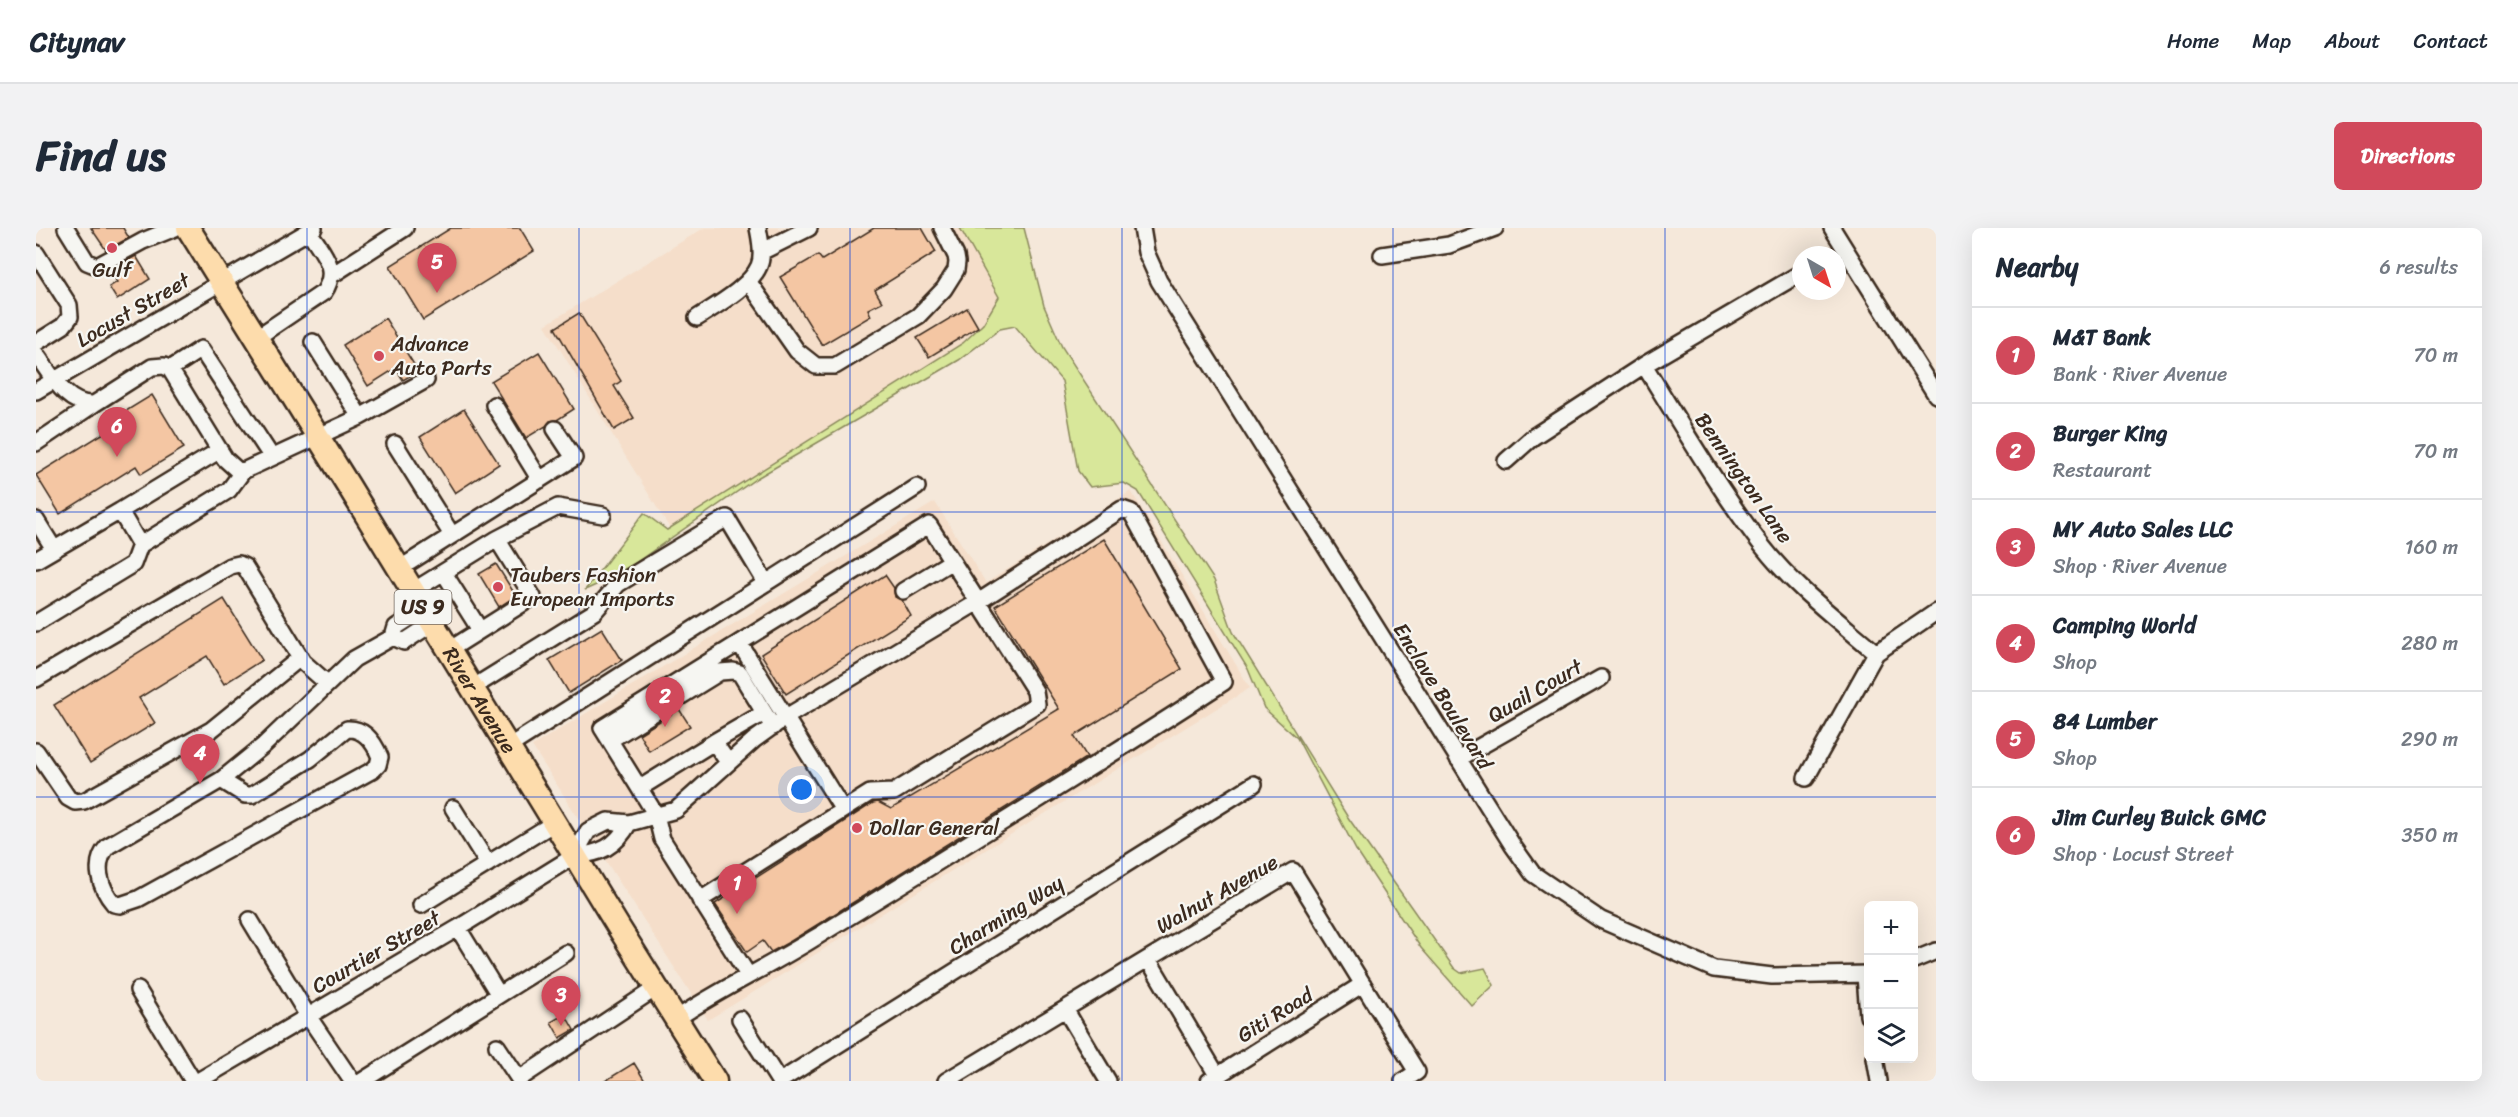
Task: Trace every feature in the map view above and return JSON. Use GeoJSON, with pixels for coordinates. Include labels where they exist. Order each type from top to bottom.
{"type":"FeatureCollection","features":[{"type":"Feature","properties":{"kind":"highway","name":"River Avenue"},"geometry":{"type":"LineString","coordinates":[[188,228],[715,1081]]}},
{"type":"Feature","properties":{"kind":"street"},"geometry":{"type":"LineString","coordinates":[[66,228],[87,262],[97,266],[139,234],[175,228]]}},
{"type":"Feature","properties":{"kind":"street"},"geometry":{"type":"LineString","coordinates":[[256,338],[324,291],[332,275],[405,228]]}},
{"type":"Feature","properties":{"kind":"street"},"geometry":{"type":"LineString","coordinates":[[697,318],[748,281],[759,266],[761,252],[758,228]]}},
{"type":"Feature","properties":{"kind":"street"},"geometry":{"type":"LineString","coordinates":[[761,252],[809,228]]}},
{"type":"Feature","properties":{"kind":"street"},"geometry":{"type":"LineString","coordinates":[[748,281],[797,351],[816,366],[835,366],[918,316],[944,289],[956,270],[957,262],[942,228]]}},
{"type":"Feature","properties":{"kind":"street","name":"Enclave Boulevard"},"geometry":{"type":"LineString","coordinates":[[1142,228],[1146,252],[1159,281],[1512,846],[1533,874],[1601,920],[1714,969],[1772,976],[1864,975]]}},
{"type":"Feature","properties":{"kind":"street"},"geometry":{"type":"LineString","coordinates":[[1382,255],[1449,245],[1495,228]]}},
{"type":"Feature","properties":{"kind":"street"},"geometry":{"type":"LineString","coordinates":[[1832,228],[1837,246]]}},
{"type":"Feature","properties":{"kind":"street"},"geometry":{"type":"LineString","coordinates":[[311,230],[330,266],[332,275]]}},
{"type":"Feature","properties":{"kind":"street","name":"Locust Street"},"geometry":{"type":"LineString","coordinates":[[36,391],[311,230]]}},
{"type":"Feature","properties":{"kind":"street"},"geometry":{"type":"LineString","coordinates":[[36,253],[69,305],[70,317],[63,326],[36,343]]}},
{"type":"Feature","properties":{"kind":"street"},"geometry":{"type":"LineString","coordinates":[[1846,263],[1936,394]]}},
{"type":"Feature","properties":{"kind":"street"},"geometry":{"type":"LineString","coordinates":[[1506,461],[1533,437],[1644,365],[1792,278]]}},
{"type":"Feature","properties":{"kind":"street"},"geometry":{"type":"LineString","coordinates":[[313,342],[360,417]]}},
{"type":"Feature","properties":{"kind":"street"},"geometry":{"type":"LineString","coordinates":[[170,369],[201,349],[271,456]]}},
{"type":"Feature","properties":{"kind":"street"},"geometry":{"type":"LineString","coordinates":[[36,354],[54,380],[72,399],[84,405],[94,404]]}},
{"type":"Feature","properties":{"kind":"street","name":"Bennington Lane"},"geometry":{"type":"LineString","coordinates":[[1644,365],[1702,459],[1764,549],[1810,596],[1876,653]]}},
{"type":"Feature","properties":{"kind":"street"},"geometry":{"type":"LineString","coordinates":[[36,443],[152,367],[164,366],[170,369],[230,465],[243,471]]}},
{"type":"Feature","properties":{"kind":"street"},"geometry":{"type":"LineString","coordinates":[[36,623],[133,564],[140,544],[229,490],[243,471],[271,456],[360,417],[426,380]]}},
{"type":"Feature","properties":{"kind":"street"},"geometry":{"type":"LineString","coordinates":[[494,405],[540,480]]}},
{"type":"Feature","properties":{"kind":"street"},"geometry":{"type":"LineString","coordinates":[[399,568],[574,458],[555,429]]}},
{"type":"Feature","properties":{"kind":"street"},"geometry":{"type":"LineString","coordinates":[[395,444],[452,535]]}},
{"type":"Feature","properties":{"kind":"street"},"geometry":{"type":"LineString","coordinates":[[36,560],[220,450]]}},
{"type":"Feature","properties":{"kind":"street"},"geometry":{"type":"LineString","coordinates":[[508,747],[917,487]]}},
{"type":"Feature","properties":{"kind":"street"},"geometry":{"type":"LineString","coordinates":[[221,780],[245,795],[252,795],[310,759],[347,729],[358,729],[364,733],[380,757],[378,765],[363,776],[138,899],[120,905],[114,904],[99,874],[98,862],[102,852],[108,846],[221,780],[264,745],[354,659],[393,637],[404,642],[444,573],[497,539],[558,507],[603,515]]}},
{"type":"Feature","properties":{"kind":"street"},"geometry":{"type":"LineString","coordinates":[[574,856],[588,831],[608,821],[629,823],[676,810],[728,762],[786,717],[978,602],[1122,509],[1131,512],[1224,682],[1110,756],[784,957],[712,995],[676,1019]]}},
{"type":"Feature","properties":{"kind":"street"},"geometry":{"type":"LineString","coordinates":[[120,511],[140,544]]}},
{"type":"Feature","properties":{"kind":"street"},"geometry":{"type":"LineString","coordinates":[[472,688],[594,612],[618,584],[727,518],[766,583]]}},
{"type":"Feature","properties":{"kind":"street"},"geometry":{"type":"LineString","coordinates":[[36,520],[54,549]]}},
{"type":"Feature","properties":{"kind":"street"},"geometry":{"type":"LineString","coordinates":[[700,900],[870,793],[894,792],[1036,704],[1035,692],[929,525],[602,728],[656,815],[662,839],[700,900],[747,975]]}},
{"type":"Feature","properties":{"kind":"street"},"geometry":{"type":"LineString","coordinates":[[449,650],[532,597],[497,539]]}},
{"type":"Feature","properties":{"kind":"street"},"geometry":{"type":"LineString","coordinates":[[903,591],[952,561]]}},
{"type":"Feature","properties":{"kind":"street"},"geometry":{"type":"LineString","coordinates":[[36,679],[230,566],[239,564],[245,567],[300,658],[328,684]]}},
{"type":"Feature","properties":{"kind":"street"},"geometry":{"type":"LineString","coordinates":[[444,573],[480,630]]}},
{"type":"Feature","properties":{"kind":"street"},"geometry":{"type":"LineString","coordinates":[[1806,778],[1876,653],[1936,612]]}},
{"type":"Feature","properties":{"kind":"street"},"geometry":{"type":"LineString","coordinates":[[740,644],[843,810]]}},
{"type":"Feature","properties":{"kind":"street"},"geometry":{"type":"LineString","coordinates":[[36,751],[68,798],[75,802],[84,801],[212,730],[300,658]]}},
{"type":"Feature","properties":{"kind":"street"},"geometry":{"type":"LineString","coordinates":[[610,740],[720,672],[740,673],[773,727]]}},
{"type":"Feature","properties":{"kind":"street","name":"Quail Court"},"geometry":{"type":"LineString","coordinates":[[1458,759],[1601,678]]}},
{"type":"Feature","properties":{"kind":"street"},"geometry":{"type":"LineString","coordinates":[[640,788],[764,713]]}},
{"type":"Feature","properties":{"kind":"street"},"geometry":{"type":"LineString","coordinates":[[714,742],[728,762]]}},
{"type":"Feature","properties":{"kind":"street","name":"Charming Way"},"geometry":{"type":"LineString","coordinates":[[779,1081],[1254,784]]}},
{"type":"Feature","properties":{"kind":"street"},"geometry":{"type":"LineString","coordinates":[[453,808],[488,864]]}},
{"type":"Feature","properties":{"kind":"street"},"geometry":{"type":"LineString","coordinates":[[422,905],[554,823]]}},
{"type":"Feature","properties":{"kind":"street"},"geometry":{"type":"LineString","coordinates":[[574,856],[597,854],[622,836],[629,823]]}},
{"type":"Feature","properties":{"kind":"street","name":"Courtier Street"},"geometry":{"type":"LineString","coordinates":[[198,1081],[458,928],[574,856]]}},
{"type":"Feature","properties":{"kind":"street","name":"Walnut Avenue"},"geometry":{"type":"LineString","coordinates":[[946,1081],[1293,871],[1420,1077],[1403,1081]]}},
{"type":"Feature","properties":{"kind":"street"},"geometry":{"type":"LineString","coordinates":[[250,920],[308,1016],[352,1081]]}},
{"type":"Feature","properties":{"kind":"street"},"geometry":{"type":"LineString","coordinates":[[458,928],[499,995]]}},
{"type":"Feature","properties":{"kind":"street"},"geometry":{"type":"LineString","coordinates":[[1918,958],[1936,951]]}},
{"type":"Feature","properties":{"kind":"street"},"geometry":{"type":"LineString","coordinates":[[362,1081],[566,953]]}},
{"type":"Feature","properties":{"kind":"street"},"geometry":{"type":"LineString","coordinates":[[1148,959],[1213,1078]]}},
{"type":"Feature","properties":{"kind":"street","name":"Giti Road"},"geometry":{"type":"LineString","coordinates":[[1213,1078],[1363,984]]}},
{"type":"Feature","properties":{"kind":"street"},"geometry":{"type":"LineString","coordinates":[[497,1046],[519,1079],[656,988]]}},
{"type":"Feature","properties":{"kind":"street"},"geometry":{"type":"LineString","coordinates":[[138,990],[193,1081]]}},
{"type":"Feature","properties":{"kind":"street"},"geometry":{"type":"LineString","coordinates":[[1065,1009],[1108,1081]]}},
{"type":"Feature","properties":{"kind":"street"},"geometry":{"type":"LineString","coordinates":[[740,1019],[779,1081]]}},
{"type":"Feature","properties":{"kind":"street"},"geometry":{"type":"LineString","coordinates":[[1876,1063],[1879,1081]]}},
{"type":"Feature","properties":{"kind":"shaded area"},"geometry":{"type":"Polygon","coordinates":[[[704,228],[962,228],[1017,317],[672,532],[545,325],[704,228]]]}},
{"type":"Feature","properties":{"kind":"shaded area"},"geometry":{"type":"Polygon","coordinates":[[[1131,491],[1250,688],[708,1020],[532,746],[935,502],[986,583],[1131,491]]]}},
{"type":"Feature","properties":{"kind":"green space"},"geometry":{"type":"Polygon","coordinates":[[[960,228],[1024,228],[1044,306],[1062,347],[1214,580],[1233,632],[1347,816],[1454,968],[1461,973],[1485,968],[1494,985],[1472,1006],[1421,948],[1356,850],[1297,738],[1264,708],[1248,669],[1138,491],[1124,483],[1090,487],[1078,471],[1062,381],[1015,326],[1000,329],[959,360],[757,478],[618,575],[585,590],[644,513],[667,530],[963,343],[983,324],[999,297],[960,228]]]}},
{"type":"Feature","properties":{"kind":"building","name":"Gulf"},"geometry":{"type":"Polygon","coordinates":[[[91,228],[123,228],[129,238],[106,250],[91,228]]]}},
{"type":"Feature","properties":{"kind":"building"},"geometry":{"type":"Polygon","coordinates":[[[451,228],[520,228],[534,251],[423,320],[390,266],[451,228]]]}},
{"type":"Feature","properties":{"kind":"building"},"geometry":{"type":"Polygon","coordinates":[[[874,228],[922,228],[936,252],[875,290],[882,302],[868,309],[871,316],[822,345],[780,277],[818,255],[822,260],[874,228]]]}},
{"type":"Feature","properties":{"kind":"building"},"geometry":{"type":"Polygon","coordinates":[[[136,256],[150,279],[117,300],[109,287],[117,282],[113,276],[120,272],[116,267],[136,256]]]}},
{"type":"Feature","properties":{"kind":"building"},"geometry":{"type":"Polygon","coordinates":[[[967,308],[978,327],[929,357],[917,338],[967,308]]]}},
{"type":"Feature","properties":{"kind":"building"},"geometry":{"type":"Polygon","coordinates":[[[579,313],[621,381],[614,386],[634,418],[614,430],[555,328],[579,313]]]}},
{"type":"Feature","properties":{"kind":"building","name":"Advance Auto Parts"},"geometry":{"type":"Polygon","coordinates":[[[385,318],[418,371],[403,380],[396,368],[368,386],[343,345],[385,318]]]}},
{"type":"Feature","properties":{"kind":"building"},"geometry":{"type":"Polygon","coordinates":[[[539,352],[574,409],[557,420],[550,421],[526,438],[491,381],[539,352]]]}},
{"type":"Feature","properties":{"kind":"building"},"geometry":{"type":"Polygon","coordinates":[[[152,395],[184,448],[141,474],[136,466],[60,514],[36,475],[112,428],[108,422],[152,395]]]}},
{"type":"Feature","properties":{"kind":"building"},"geometry":{"type":"Polygon","coordinates":[[[464,409],[499,464],[455,493],[420,437],[464,409]]]}},
{"type":"Feature","properties":{"kind":"building"},"geometry":{"type":"Polygon","coordinates":[[[1104,539],[1182,669],[1074,736],[1087,757],[791,941],[771,952],[763,941],[747,952],[715,904],[873,803],[878,802],[891,809],[1059,709],[995,606],[1104,539]]]}},
{"type":"Feature","properties":{"kind":"building","name":"Taubers Fashion European Imports"},"geometry":{"type":"Polygon","coordinates":[[[496,564],[516,596],[499,607],[479,574],[496,564]]]}},
{"type":"Feature","properties":{"kind":"building"},"geometry":{"type":"Polygon","coordinates":[[[885,575],[894,588],[895,597],[902,600],[911,616],[786,694],[761,654],[885,575]]]}},
{"type":"Feature","properties":{"kind":"building"},"geometry":{"type":"Polygon","coordinates":[[[224,599],[262,660],[224,684],[207,656],[139,698],[155,723],[90,763],[54,705],[224,599]]]}},
{"type":"Feature","properties":{"kind":"building"},"geometry":{"type":"Polygon","coordinates":[[[602,628],[622,660],[569,693],[549,660],[602,628]]]}},
{"type":"Feature","properties":{"kind":"building"},"geometry":{"type":"Polygon","coordinates":[[[679,709],[690,726],[649,751],[639,734],[679,709]]]}},
{"type":"Feature","properties":{"kind":"building"},"geometry":{"type":"Polygon","coordinates":[[[565,1014],[574,1030],[560,1038],[551,1022],[565,1014]]]}},
{"type":"Feature","properties":{"kind":"building"},"geometry":{"type":"Polygon","coordinates":[[[634,1063],[645,1081],[605,1081],[634,1063]]]}},
{"type":"Feature","properties":{"kind":"place","name":"Gulf"},"geometry":{"type":"Point","coordinates":[112,248]}},
{"type":"Feature","properties":{"kind":"place","name":"84 Lumber"},"geometry":{"type":"Point","coordinates":[437,293]}},
{"type":"Feature","properties":{"kind":"place","name":"Advance Auto Parts"},"geometry":{"type":"Point","coordinates":[379,356]}},
{"type":"Feature","properties":{"kind":"place","name":"Jim Curley Buick GMC"},"geometry":{"type":"Point","coordinates":[117,457]}},
{"type":"Feature","properties":{"kind":"place","name":"Taubers Fashion European Imports"},"geometry":{"type":"Point","coordinates":[498,587]}},
{"type":"Feature","properties":{"kind":"place","name":"Burger King"},"geometry":{"type":"Point","coordinates":[665,727]}},
{"type":"Feature","properties":{"kind":"place","name":"Camping World"},"geometry":{"type":"Point","coordinates":[200,784]}},
{"type":"Feature","properties":{"kind":"place","name":"Dollar General"},"geometry":{"type":"Point","coordinates":[857,828]}},
{"type":"Feature","properties":{"kind":"place","name":"M&T Bank"},"geometry":{"type":"Point","coordinates":[737,914]}},
{"type":"Feature","properties":{"kind":"place","name":"MY Auto Sales LLC"},"geometry":{"type":"Point","coordinates":[561,1026]}}]}
